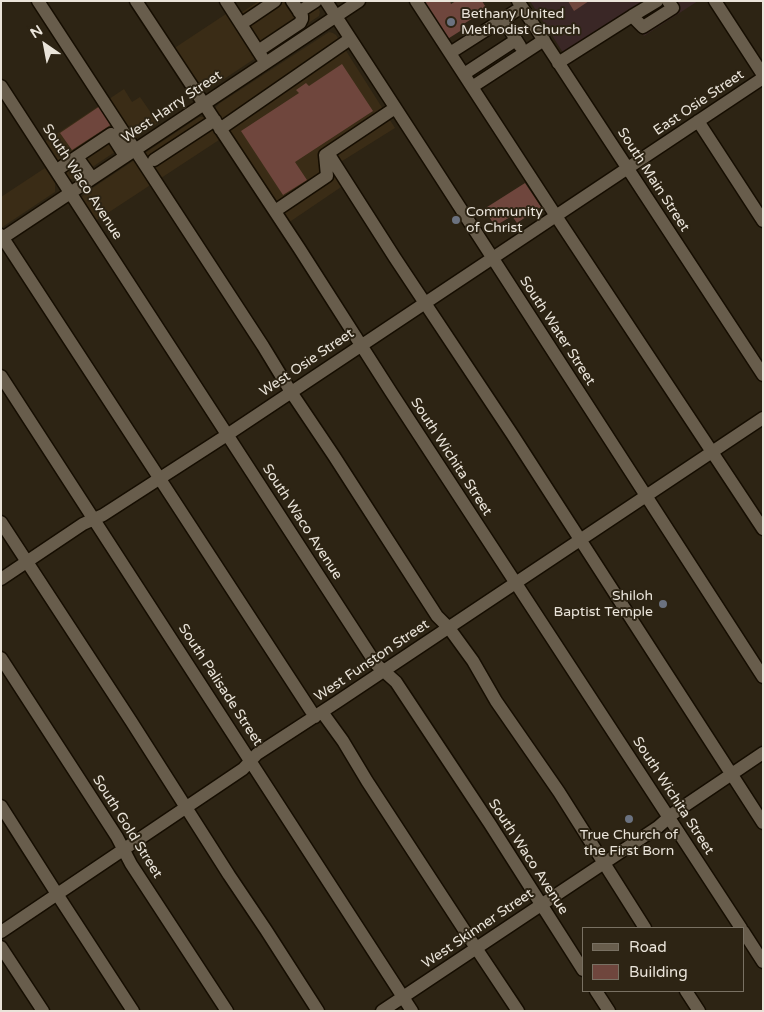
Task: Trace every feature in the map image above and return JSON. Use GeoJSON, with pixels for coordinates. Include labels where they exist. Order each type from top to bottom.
{"type":"FeatureCollection","features":[{"type":"Feature","properties":{"kind":"street"},"geometry":{"type":"LineString","coordinates":[[38,1],[130,153],[263,346],[437,616],[449,628],[473,661],[501,708],[559,792],[644,927]]}},
{"type":"Feature","properties":{"kind":"street","name":"South Wichita Street"},"geometry":{"type":"LineString","coordinates":[[136,1],[275,211],[740,927]]}},
{"type":"Feature","properties":{"kind":"street"},"geometry":{"type":"LineString","coordinates":[[226,1],[266,63]]}},
{"type":"Feature","properties":{"kind":"street"},"geometry":{"type":"LineString","coordinates":[[240,24],[275,1]]}},
{"type":"Feature","properties":{"kind":"street"},"geometry":{"type":"LineString","coordinates":[[258,50],[300,23],[302,16],[296,7],[316,1]]}},
{"type":"Feature","properties":{"kind":"street","name":"South Water Street"},"geometry":{"type":"LineString","coordinates":[[326,1],[763,677]]}},
{"type":"Feature","properties":{"kind":"street","name":"West Harry Street"},"geometry":{"type":"LineString","coordinates":[[2,237],[359,1]]}},
{"type":"Feature","properties":{"kind":"street"},"geometry":{"type":"LineString","coordinates":[[416,1],[763,529]]}},
{"type":"Feature","properties":{"kind":"street"},"geometry":{"type":"LineString","coordinates":[[558,63],[658,1]]}},
{"type":"Feature","properties":{"kind":"street"},"geometry":{"type":"LineString","coordinates":[[632,16],[643,27],[673,8],[668,1]]}},
{"type":"Feature","properties":{"kind":"street"},"geometry":{"type":"LineString","coordinates":[[715,1],[763,77]]}},
{"type":"Feature","properties":{"kind":"street"},"geometry":{"type":"LineString","coordinates":[[450,53],[503,19],[520,4]]}},
{"type":"Feature","properties":{"kind":"street","name":"South Main Street"},"geometry":{"type":"LineString","coordinates":[[520,4],[763,376]]}},
{"type":"Feature","properties":{"kind":"street"},"geometry":{"type":"LineString","coordinates":[[503,19],[524,53]]}},
{"type":"Feature","properties":{"kind":"street"},"geometry":{"type":"LineString","coordinates":[[154,160],[217,124],[350,39]]}},
{"type":"Feature","properties":{"kind":"street"},"geometry":{"type":"LineString","coordinates":[[464,74],[516,40]]}},
{"type":"Feature","properties":{"kind":"street"},"geometry":{"type":"LineString","coordinates":[[472,87],[544,40]]}},
{"type":"Feature","properties":{"kind":"street","name":"East Osie Street"},"geometry":{"type":"LineString","coordinates":[[627,168],[763,77]]}},
{"type":"Feature","properties":{"kind":"street","name":"South Waco Avenue"},"geometry":{"type":"LineString","coordinates":[[1,86],[376,664],[396,682],[490,824],[582,968]]}},
{"type":"Feature","properties":{"kind":"street"},"geometry":{"type":"LineString","coordinates":[[275,211],[327,176],[325,155],[395,108]]}},
{"type":"Feature","properties":{"kind":"street"},"geometry":{"type":"LineString","coordinates":[[698,121],[763,222]]}},
{"type":"Feature","properties":{"kind":"street"},"geometry":{"type":"LineString","coordinates":[[162,132],[172,148]]}},
{"type":"Feature","properties":{"kind":"street"},"geometry":{"type":"LineString","coordinates":[[57,170],[111,134],[130,153]]}},
{"type":"Feature","properties":{"kind":"street"},"geometry":{"type":"LineString","coordinates":[[328,154],[763,823]]}},
{"type":"Feature","properties":{"kind":"street"},"geometry":{"type":"LineString","coordinates":[[78,157],[92,178]]}},
{"type":"Feature","properties":{"kind":"street","name":"West Osie Street"},"geometry":{"type":"LineString","coordinates":[[1,579],[291,392],[627,168]]}},
{"type":"Feature","properties":{"kind":"street"},"geometry":{"type":"LineString","coordinates":[[2,237],[318,714],[343,741],[367,781],[518,1011]]}},
{"type":"Feature","properties":{"kind":"street","name":"South Palisade Street"},"geometry":{"type":"LineString","coordinates":[[1,376],[412,1011]]}},
{"type":"Feature","properties":{"kind":"street","name":"West Funston Street"},"geometry":{"type":"LineString","coordinates":[[1,932],[243,769],[257,754],[763,418]]}},
{"type":"Feature","properties":{"kind":"street"},"geometry":{"type":"LineString","coordinates":[[1,522],[318,1011]]}},
{"type":"Feature","properties":{"kind":"street","name":"South Gold Street"},"geometry":{"type":"LineString","coordinates":[[1,658],[117,837],[131,864],[227,1011]]}},
{"type":"Feature","properties":{"kind":"street","name":"West Skinner Street"},"geometry":{"type":"LineString","coordinates":[[382,1011],[658,827],[669,817],[763,754]]}},
{"type":"Feature","properties":{"kind":"street"},"geometry":{"type":"LineString","coordinates":[[1,806],[132,1011]]}},
{"type":"Feature","properties":{"kind":"street","name":"South Wichita Street"},"geometry":{"type":"LineString","coordinates":[[744,933],[763,962]]}},
{"type":"Feature","properties":{"kind":"street"},"geometry":{"type":"LineString","coordinates":[[1,947],[43,1011]]}},
{"type":"Feature","properties":{"kind":"street"},"geometry":{"type":"LineString","coordinates":[[597,992],[609,1011]]}},
{"type":"Feature","properties":{"kind":"street"},"geometry":{"type":"LineString","coordinates":[[687,992],[699,1011]]}},
{"type":"Feature","properties":{"kind":"shaded area"},"geometry":{"type":"Polygon","coordinates":[[[259,1],[315,1],[320,12],[319,16],[209,89],[203,91],[199,89],[173,49],[232,10],[236,16],[259,1]]]}},
{"type":"Feature","properties":{"kind":"shaded area"},"geometry":{"type":"Polygon","coordinates":[[[530,1],[698,1],[644,36],[633,20],[569,62],[530,1]]]}},
{"type":"Feature","properties":{"kind":"shaded area"},"geometry":{"type":"Polygon","coordinates":[[[329,32],[336,35],[395,128],[339,163],[350,181],[288,223],[215,112],[216,107],[329,32]]]}},
{"type":"Feature","properties":{"kind":"shaded area"},"geometry":{"type":"Polygon","coordinates":[[[124,89],[132,102],[140,97],[158,123],[76,178],[68,179],[43,143],[124,89]]]}},
{"type":"Feature","properties":{"kind":"shaded area"},"geometry":{"type":"Polygon","coordinates":[[[199,117],[203,117],[206,120],[219,140],[94,222],[82,201],[85,193],[199,117]]]}},
{"type":"Feature","properties":{"kind":"shaded area"},"geometry":{"type":"Polygon","coordinates":[[[45,168],[55,183],[55,192],[1,228],[1,197],[45,168]]]}},
{"type":"Feature","properties":{"kind":"building","name":"Bethany United Methodist Church"},"geometry":{"type":"Polygon","coordinates":[[[422,1],[450,1],[451,4],[456,1],[482,1],[490,14],[481,19],[478,15],[462,25],[465,28],[446,40],[422,1]]]}},
{"type":"Feature","properties":{"kind":"building"},"geometry":{"type":"Polygon","coordinates":[[[568,1],[589,1],[574,11],[568,1]]]}},
{"type":"Feature","properties":{"kind":"building"},"geometry":{"type":"Polygon","coordinates":[[[342,64],[373,111],[295,162],[307,180],[283,195],[241,131],[299,93],[296,90],[306,83],[309,86],[342,64]]]}},
{"type":"Feature","properties":{"kind":"building"},"geometry":{"type":"Polygon","coordinates":[[[100,106],[112,124],[72,150],[60,133],[100,106]]]}},
{"type":"Feature","properties":{"kind":"building"},"geometry":{"type":"Polygon","coordinates":[[[525,183],[541,207],[517,223],[512,216],[495,226],[484,209],[525,183]]]}},
{"type":"Feature","properties":{"kind":"place","name":"Bethany United Methodist Church"},"geometry":{"type":"Point","coordinates":[451,22]}},
{"type":"Feature","properties":{"kind":"place","name":"Community of Christ"},"geometry":{"type":"Point","coordinates":[456,220]}},
{"type":"Feature","properties":{"kind":"place","name":"Shiloh Baptist Temple"},"geometry":{"type":"Point","coordinates":[663,604]}},
{"type":"Feature","properties":{"kind":"place","name":"True Church of the First Born"},"geometry":{"type":"Point","coordinates":[629,819]}}]}
